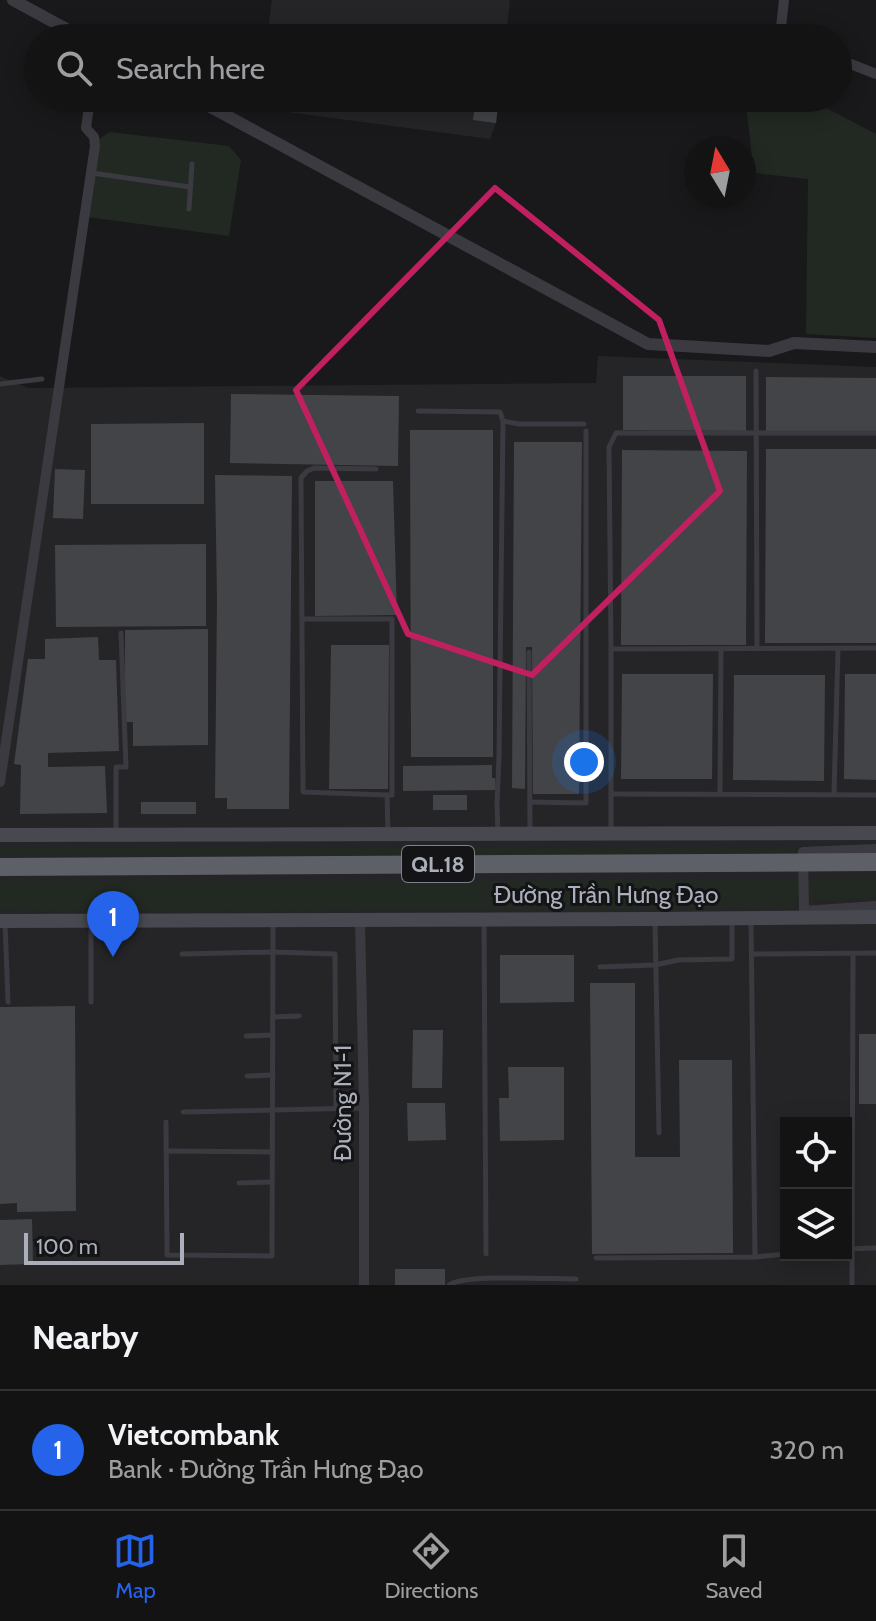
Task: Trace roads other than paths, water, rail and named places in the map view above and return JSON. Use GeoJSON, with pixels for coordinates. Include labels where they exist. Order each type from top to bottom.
{"type":"FeatureCollection","features":[{"type":"Feature","properties":{"kind":"highway","name":"Đường Trần Hưng Đạo"},"geometry":{"type":"LineString","coordinates":[[0,867],[875,854]]}},
{"type":"Feature","properties":{"kind":"main road"},"geometry":{"type":"LineString","coordinates":[[0,835],[876,833]]}},
{"type":"Feature","properties":{"kind":"main road","name":"Đường Trần Hưng Đạo"},"geometry":{"type":"LineString","coordinates":[[2,922],[876,917]]}},
{"type":"Feature","properties":{"kind":"street"},"geometry":{"type":"LineString","coordinates":[[13,0],[57,24]]}},
{"type":"Feature","properties":{"kind":"street"},"geometry":{"type":"LineString","coordinates":[[781,24],[784,0]]}},
{"type":"Feature","properties":{"kind":"street"},"geometry":{"type":"LineString","coordinates":[[852,65],[876,74]]}},
{"type":"Feature","properties":{"kind":"street"},"geometry":{"type":"LineString","coordinates":[[0,782],[91,173],[95,140],[88,132],[88,112]]}},
{"type":"Feature","properties":{"kind":"street"},"geometry":{"type":"LineString","coordinates":[[220,112],[648,344],[769,351],[794,343],[876,347]]}},
{"type":"Feature","properties":{"kind":"street"},"geometry":{"type":"LineString","coordinates":[[875,854],[803,852],[804,911],[876,906]]}},
{"type":"Feature","properties":{"kind":"street","name":"Đường N1-1"},"geometry":{"type":"LineString","coordinates":[[360,921],[364,1285]]}},
{"type":"Feature","properties":{"kind":"lane"},"geometry":{"type":"LineString","coordinates":[[189,209],[192,164]]}},
{"type":"Feature","properties":{"kind":"lane"},"geometry":{"type":"LineString","coordinates":[[91,173],[190,187]]}},
{"type":"Feature","properties":{"kind":"lane"},"geometry":{"type":"LineString","coordinates":[[756,371],[757,649]]}},
{"type":"Feature","properties":{"kind":"lane"},"geometry":{"type":"LineString","coordinates":[[0,384],[42,379]]}},
{"type":"Feature","properties":{"kind":"lane"},"geometry":{"type":"LineString","coordinates":[[418,411],[500,412],[503,421],[498,834]]}},
{"type":"Feature","properties":{"kind":"lane"},"geometry":{"type":"LineString","coordinates":[[503,421],[585,427],[586,803],[530,802]]}},
{"type":"Feature","properties":{"kind":"lane"},"geometry":{"type":"LineString","coordinates":[[611,834],[609,447],[616,433],[876,433]]}},
{"type":"Feature","properties":{"kind":"lane"},"geometry":{"type":"LineString","coordinates":[[303,619],[392,619],[392,795],[303,792],[301,483],[303,475],[314,468],[376,469]]}},
{"type":"Feature","properties":{"kind":"lane"},"geometry":{"type":"LineString","coordinates":[[116,834],[116,767],[126,767],[121,633]]}},
{"type":"Feature","properties":{"kind":"lane"},"geometry":{"type":"LineString","coordinates":[[611,649],[876,648]]}},
{"type":"Feature","properties":{"kind":"lane"},"geometry":{"type":"LineString","coordinates":[[720,795],[721,649]]}},
{"type":"Feature","properties":{"kind":"lane"},"geometry":{"type":"LineString","coordinates":[[834,794],[838,649]]}},
{"type":"Feature","properties":{"kind":"lane"},"geometry":{"type":"LineString","coordinates":[[529,652],[530,834]]}},
{"type":"Feature","properties":{"kind":"lane"},"geometry":{"type":"LineString","coordinates":[[611,794],[876,795]]}},
{"type":"Feature","properties":{"kind":"lane"},"geometry":{"type":"LineString","coordinates":[[387,795],[388,834]]}},
{"type":"Feature","properties":{"kind":"lane"},"geometry":{"type":"LineString","coordinates":[[655,919],[659,1133]]}},
{"type":"Feature","properties":{"kind":"lane"},"geometry":{"type":"LineString","coordinates":[[600,967],[732,959],[732,919]]}},
{"type":"Feature","properties":{"kind":"lane"},"geometry":{"type":"LineString","coordinates":[[751,919],[755,1257]]}},
{"type":"Feature","properties":{"kind":"lane"},"geometry":{"type":"LineString","coordinates":[[166,1122],[167,1255],[272,1256],[273,920]]}},
{"type":"Feature","properties":{"kind":"lane"},"geometry":{"type":"LineString","coordinates":[[484,920],[486,1254]]}},
{"type":"Feature","properties":{"kind":"lane"},"geometry":{"type":"LineString","coordinates":[[2,922],[8,1002]]}},
{"type":"Feature","properties":{"kind":"lane"},"geometry":{"type":"LineString","coordinates":[[91,922],[91,1002]]}},
{"type":"Feature","properties":{"kind":"lane"},"geometry":{"type":"LineString","coordinates":[[850,1189],[853,953]]}},
{"type":"Feature","properties":{"kind":"lane"},"geometry":{"type":"LineString","coordinates":[[753,954],[876,953]]}},
{"type":"Feature","properties":{"kind":"lane"},"geometry":{"type":"LineString","coordinates":[[182,954],[335,954],[336,1108]]}},
{"type":"Feature","properties":{"kind":"lane"},"geometry":{"type":"LineString","coordinates":[[273,1017],[299,1016]]}},
{"type":"Feature","properties":{"kind":"lane"},"geometry":{"type":"LineString","coordinates":[[246,1036],[273,1035]]}},
{"type":"Feature","properties":{"kind":"lane"},"geometry":{"type":"LineString","coordinates":[[247,1076],[273,1075]]}},
{"type":"Feature","properties":{"kind":"lane"},"geometry":{"type":"LineString","coordinates":[[183,1112],[364,1108]]}},
{"type":"Feature","properties":{"kind":"lane"},"geometry":{"type":"LineString","coordinates":[[166,1151],[272,1152]]}},
{"type":"Feature","properties":{"kind":"lane"},"geometry":{"type":"LineString","coordinates":[[239,1183],[272,1182]]}},
{"type":"Feature","properties":{"kind":"lane"},"geometry":{"type":"LineString","coordinates":[[852,1248],[876,1248]]}},
{"type":"Feature","properties":{"kind":"lane"},"geometry":{"type":"LineString","coordinates":[[596,1258],[780,1255]]}},
{"type":"Feature","properties":{"kind":"lane"},"geometry":{"type":"LineString","coordinates":[[850,1261],[852,1285]]}},
{"type":"Feature","properties":{"kind":"lane"},"geometry":{"type":"LineString","coordinates":[[449,1285],[479,1279],[576,1279]]}},
{"type":"Feature","properties":{"kind":"place","name":"Vietcombank"},"geometry":{"type":"Point","coordinates":[113,957]}}]}
